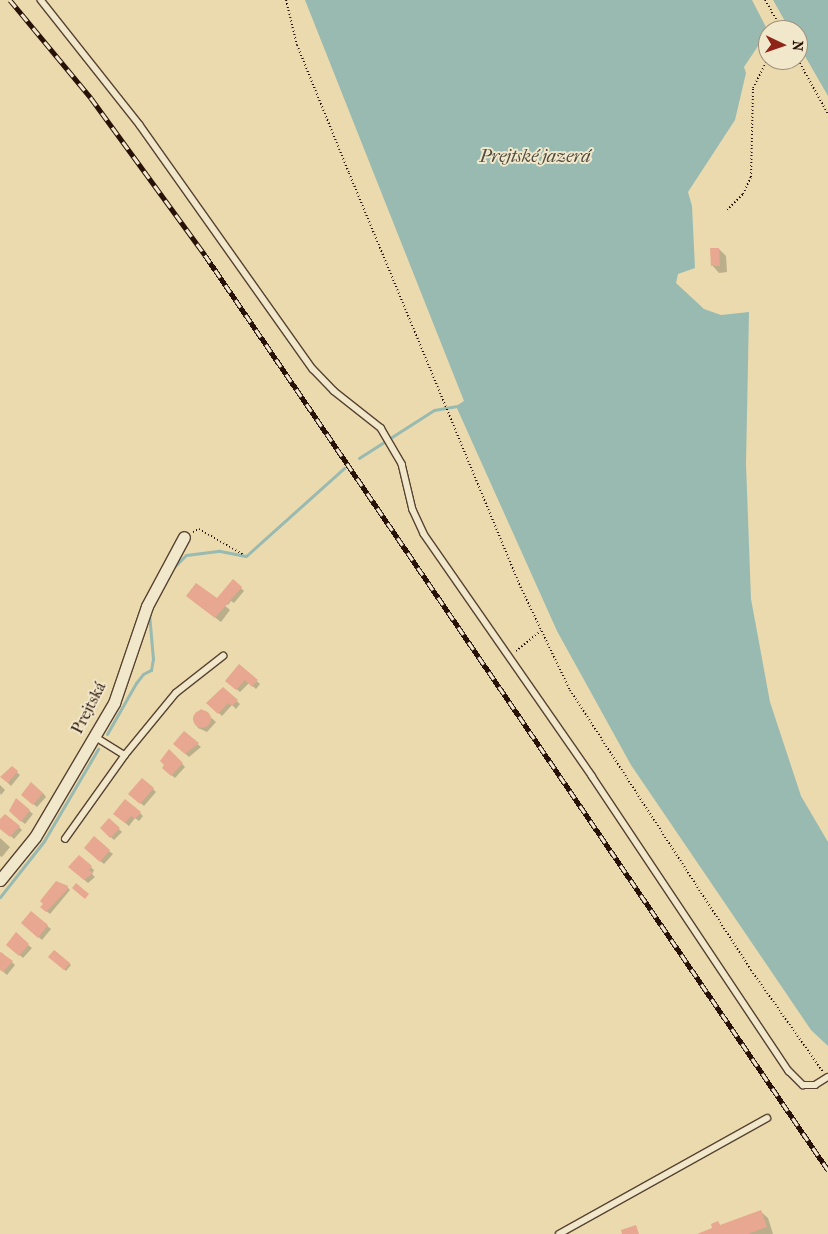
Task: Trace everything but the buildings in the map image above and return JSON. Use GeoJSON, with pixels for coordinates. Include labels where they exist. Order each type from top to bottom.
{"type":"FeatureCollection","features":[{"type":"Feature","properties":{"kind":"street","name":"Prejtská"},"geometry":{"type":"LineString","coordinates":[[0,880],[35,838],[114,703],[147,606],[184,537]]}},
{"type":"Feature","properties":{"kind":"lane"},"geometry":{"type":"LineString","coordinates":[[41,0],[140,125],[313,369],[334,391],[377,422],[385,433],[402,464],[410,501],[418,522],[592,776],[681,914],[748,1006],[789,1071],[803,1085],[815,1085],[827,1077]]}},
{"type":"Feature","properties":{"kind":"lane"},"geometry":{"type":"LineString","coordinates":[[64,839],[125,755],[176,693],[223,656]]}},
{"type":"Feature","properties":{"kind":"lane"},"geometry":{"type":"LineString","coordinates":[[94,736],[125,755]]}},
{"type":"Feature","properties":{"kind":"lane"},"geometry":{"type":"LineString","coordinates":[[559,1234],[767,1118]]}},
{"type":"Feature","properties":{"kind":"path"},"geometry":{"type":"LineString","coordinates":[[286,0],[302,60],[541,631],[593,728],[751,970],[827,1077]]}},
{"type":"Feature","properties":{"kind":"path"},"geometry":{"type":"LineString","coordinates":[[765,0],[776,20]]}},
{"type":"Feature","properties":{"kind":"path"},"geometry":{"type":"LineString","coordinates":[[727,210],[743,194],[751,178],[753,88],[763,70]]}},
{"type":"Feature","properties":{"kind":"path"},"geometry":{"type":"LineString","coordinates":[[804,70],[828,114]]}},
{"type":"Feature","properties":{"kind":"path"},"geometry":{"type":"LineString","coordinates":[[184,537],[199,529],[244,555]]}},
{"type":"Feature","properties":{"kind":"path"},"geometry":{"type":"LineString","coordinates":[[509,657],[541,631]]}},
{"type":"Feature","properties":{"kind":"water","name":"Prejtské jazerá"},"geometry":{"type":"Polygon","coordinates":[[[305,0],[752,0],[762,20],[758,20],[758,46],[744,67],[746,73],[735,120],[688,192],[692,206],[695,268],[678,274],[676,283],[704,309],[721,315],[749,312],[746,464],[751,599],[770,702],[801,796],[828,842],[828,1046],[811,1030],[631,765],[557,631],[456,406],[464,401],[305,0]]]}},
{"type":"Feature","properties":{"kind":"water"},"geometry":{"type":"Polygon","coordinates":[[[773,0],[828,0],[828,96],[808,61],[808,20],[784,20],[773,0]]]}},
{"type":"Feature","properties":{"kind":"waterway"},"geometry":{"type":"LineString","coordinates":[[359,458],[434,410],[456,406]]}},
{"type":"Feature","properties":{"kind":"waterway"},"geometry":{"type":"LineString","coordinates":[[173,568],[186,555],[220,551],[246,556],[344,468]]}},
{"type":"Feature","properties":{"kind":"waterway"},"geometry":{"type":"LineString","coordinates":[[107,734],[136,683],[143,674],[151,670],[153,659],[149,613]]}},
{"type":"Feature","properties":{"kind":"waterway"},"geometry":{"type":"LineString","coordinates":[[0,897],[44,841],[98,749]]}},
{"type":"Feature","properties":{"kind":"railway"},"geometry":{"type":"LineString","coordinates":[[10,0],[91,98],[205,255],[828,1170]]}}]}
